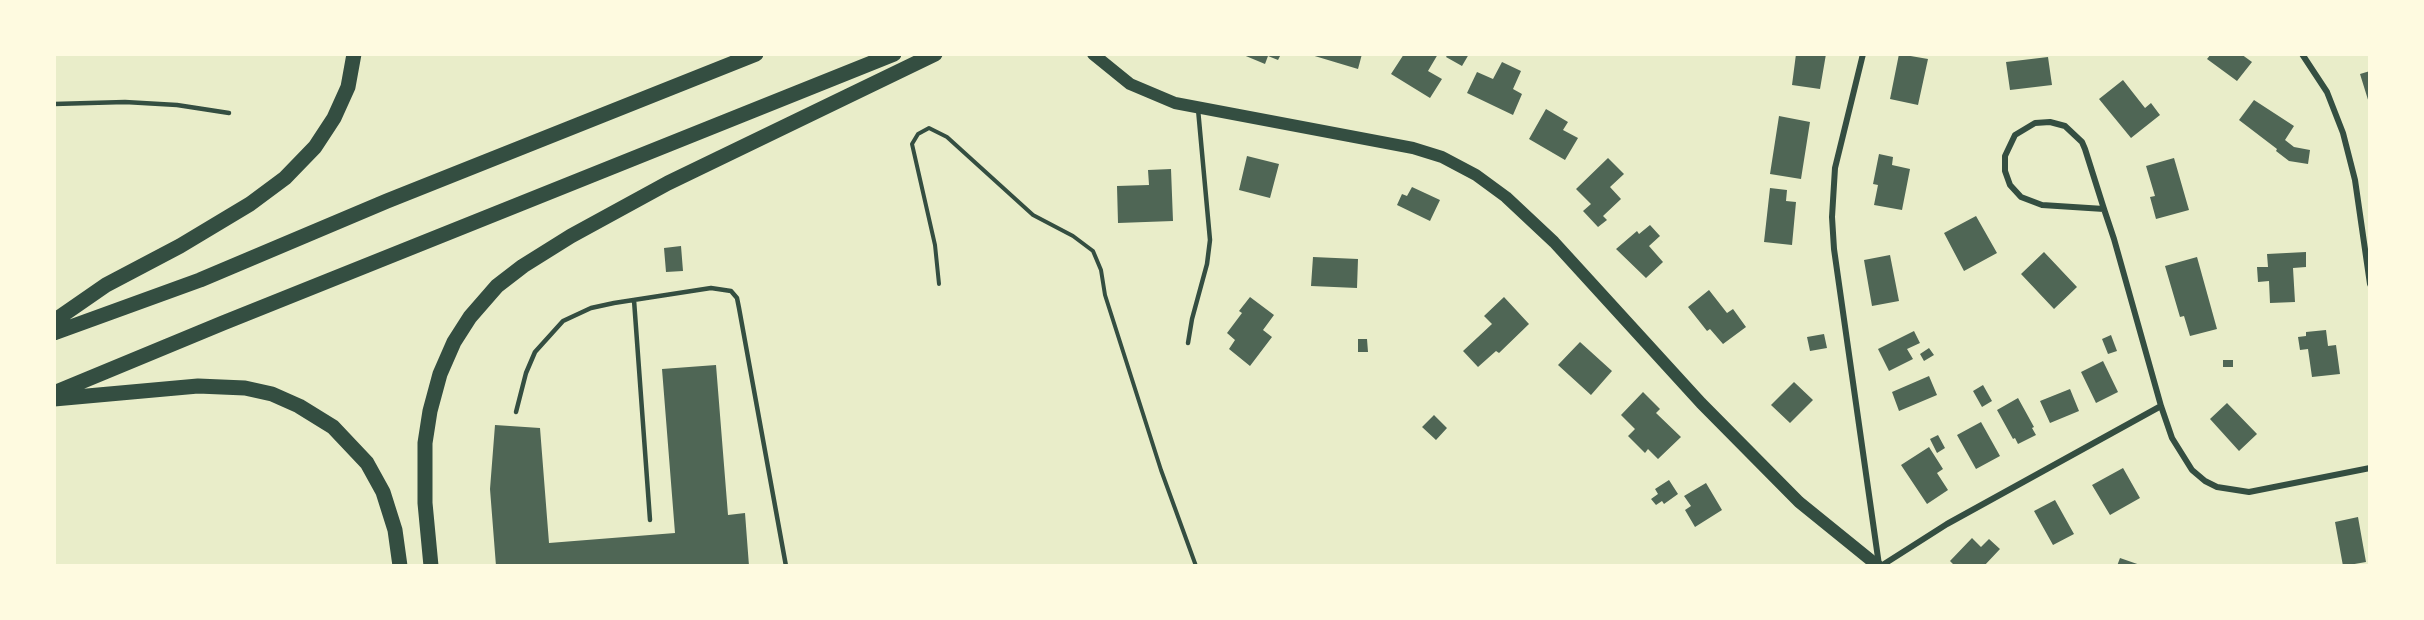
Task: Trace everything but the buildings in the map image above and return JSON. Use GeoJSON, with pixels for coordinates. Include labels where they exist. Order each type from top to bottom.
{"type":"FeatureCollection","features":[{"type":"Feature","properties":{"kind":"highway"},"geometry":{"type":"LineString","coordinates":[[54,321],[106,285],[180,246],[250,204],[285,178],[315,147],[334,118],[348,87],[354,54]]}},
{"type":"Feature","properties":{"kind":"highway"},"geometry":{"type":"LineString","coordinates":[[54,333],[200,280],[398,197],[756,54]]}},
{"type":"Feature","properties":{"kind":"highway"},"geometry":{"type":"LineString","coordinates":[[54,393],[234,318],[894,54]]}},
{"type":"Feature","properties":{"kind":"highway"},"geometry":{"type":"LineString","coordinates":[[431,566],[425,503],[425,443],[430,411],[440,374],[454,342],[470,317],[497,286],[523,266],[571,236],[668,183],[935,54]]}},
{"type":"Feature","properties":{"kind":"highway"},"geometry":{"type":"LineString","coordinates":[[54,399],[198,386],[245,388],[272,394],[299,406],[333,427],[367,463],[383,492],[395,530],[400,566]]}},
{"type":"Feature","properties":{"kind":"main road"},"geometry":{"type":"LineString","coordinates":[[1093,54],[1117,74],[1145,92],[1175,103],[1413,148],[1442,157],[1476,175],[1506,197],[1554,242],[1701,403],[1799,502],[1880,566]]}},
{"type":"Feature","properties":{"kind":"street"},"geometry":{"type":"LineString","coordinates":[[1863,54],[1835,168],[1832,217],[1834,249],[1880,566],[1947,524],[2161,406]]}},
{"type":"Feature","properties":{"kind":"street"},"geometry":{"type":"LineString","coordinates":[[2302,54],[2327,92],[2343,133],[2355,180],[2370,284]]}},
{"type":"Feature","properties":{"kind":"street"},"geometry":{"type":"LineString","coordinates":[[2104,209],[2042,205],[2021,196],[2010,185],[2005,171],[2005,156],[2015,135],[2028,126],[2042,122],[2058,123],[2071,131],[2085,149],[2104,209],[2161,406],[2172,438],[2192,470],[2217,487],[2249,492],[2370,468]]}},
{"type":"Feature","properties":{"kind":"lane"},"geometry":{"type":"LineString","coordinates":[[54,104],[125,102],[177,105],[229,113]]}},
{"type":"Feature","properties":{"kind":"lane"},"geometry":{"type":"LineString","coordinates":[[1188,343],[1207,264],[1210,240],[1198,109]]}},
{"type":"Feature","properties":{"kind":"lane"},"geometry":{"type":"LineString","coordinates":[[516,412],[526,372],[535,352],[563,321],[591,308],[634,300],[711,288],[731,291],[737,298],[786,566]]}},
{"type":"Feature","properties":{"kind":"lane"},"geometry":{"type":"LineString","coordinates":[[634,300],[651,520]]}},
{"type":"Feature","properties":{"kind":"path"},"geometry":{"type":"LineString","coordinates":[[939,284],[935,246],[912,144],[918,134],[929,128],[947,136],[1033,215],[1073,236],[1093,251],[1101,270],[1105,295],[1161,470],[1196,566]]}}]}
